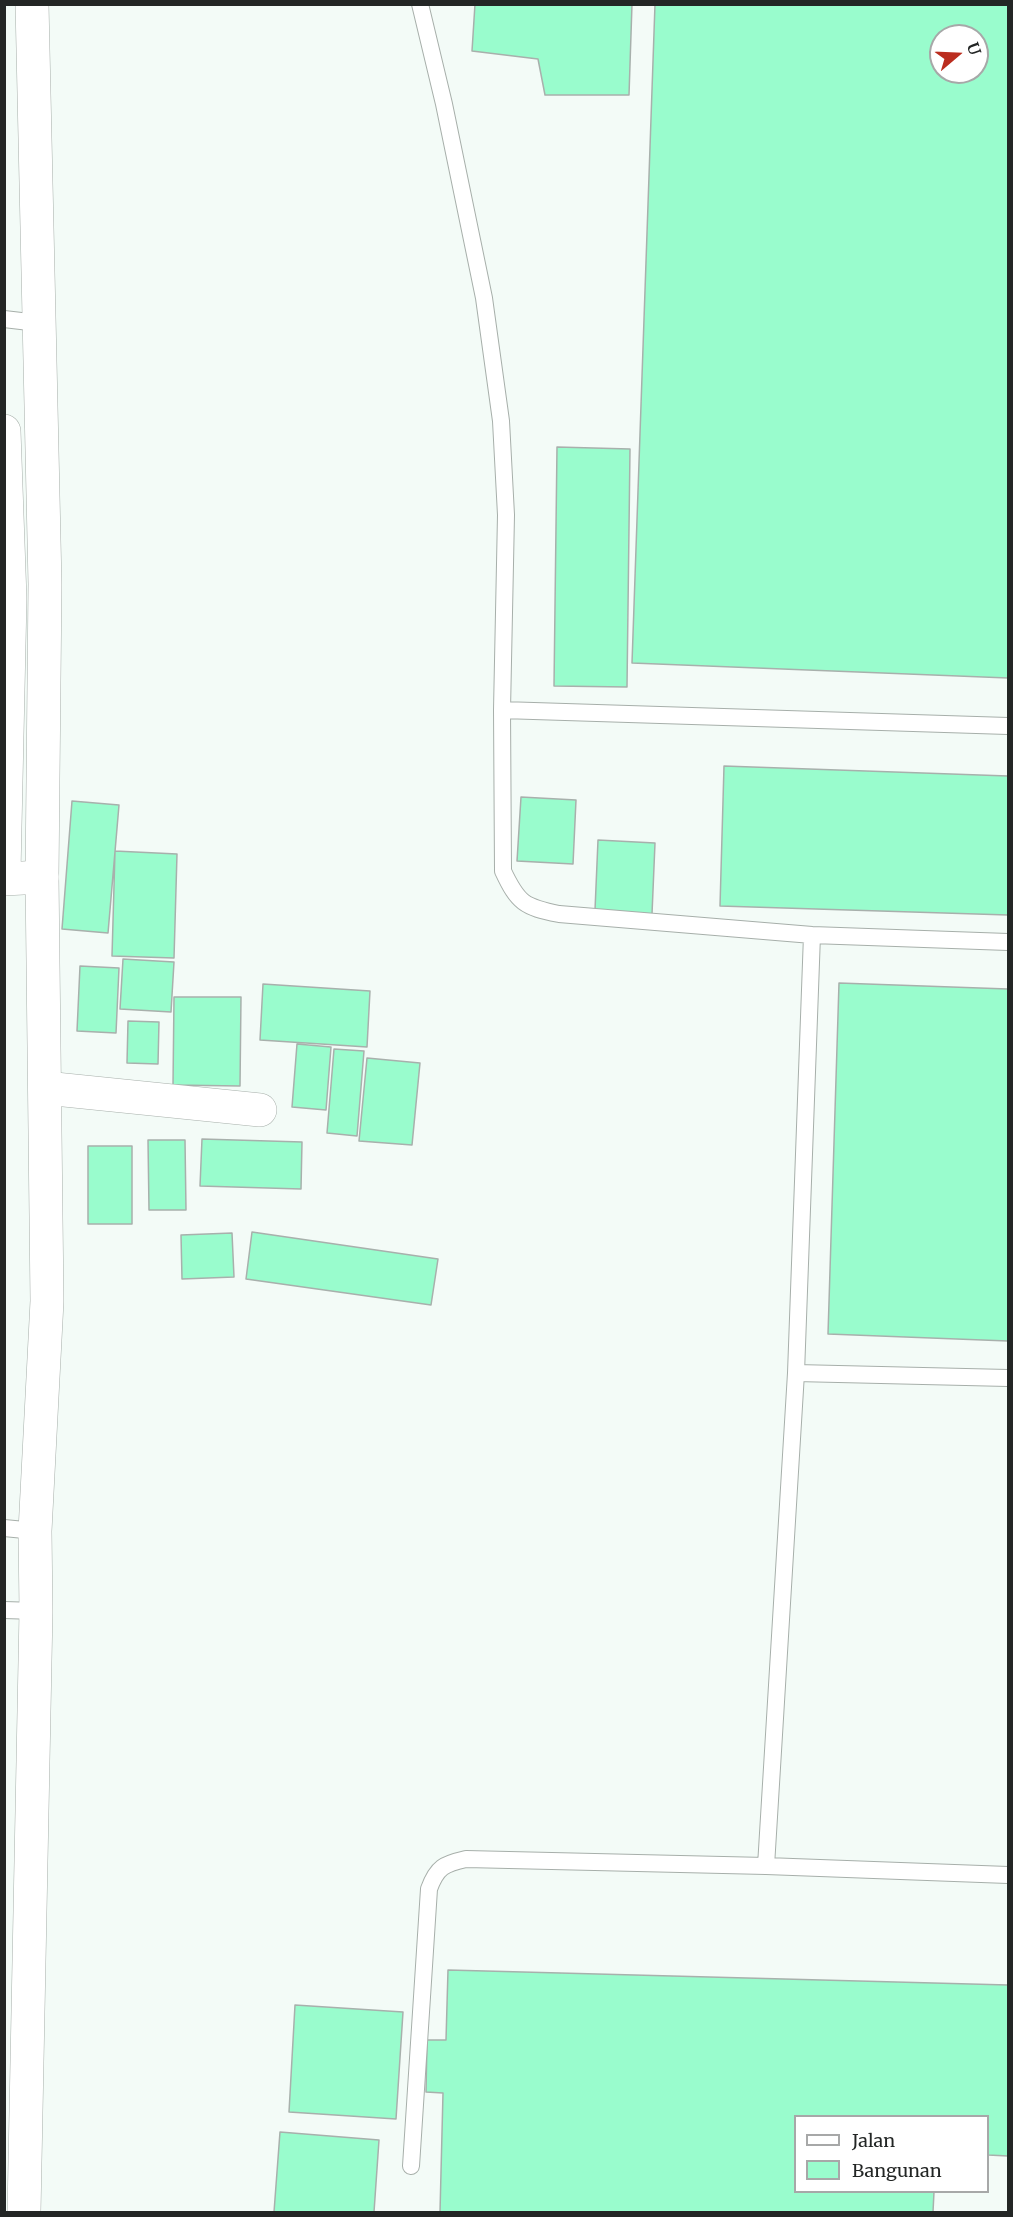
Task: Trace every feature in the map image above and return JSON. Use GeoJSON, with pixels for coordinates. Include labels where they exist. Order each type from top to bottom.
{"type":"FeatureCollection","features":[{"type":"Feature","properties":{"kind":"street"},"geometry":{"type":"LineString","coordinates":[[24,2212],[20,1530],[47,1301],[42,877],[45,584],[32,4]]}},
{"type":"Feature","properties":{"kind":"street"},"geometry":{"type":"LineString","coordinates":[[4,431],[10,600],[4,872]]}},
{"type":"Feature","properties":{"kind":"street"},"geometry":{"type":"LineString","coordinates":[[4,879],[42,877]]}},
{"type":"Feature","properties":{"kind":"street"},"geometry":{"type":"LineString","coordinates":[[45,1088],[260,1110]]}},
{"type":"Feature","properties":{"kind":"lane"},"geometry":{"type":"LineString","coordinates":[[420,4],[444,104],[484,298],[501,422],[506,515],[502,710],[503,872],[513,894],[534,909],[559,914],[812,935],[1008,942]]}},
{"type":"Feature","properties":{"kind":"lane"},"geometry":{"type":"LineString","coordinates":[[4,319],[38,323]]}},
{"type":"Feature","properties":{"kind":"lane"},"geometry":{"type":"LineString","coordinates":[[502,710],[1008,726]]}},
{"type":"Feature","properties":{"kind":"lane"},"geometry":{"type":"LineString","coordinates":[[766,1866],[796,1373],[812,935]]}},
{"type":"Feature","properties":{"kind":"lane"},"geometry":{"type":"LineString","coordinates":[[796,1373],[1008,1378]]}},
{"type":"Feature","properties":{"kind":"lane"},"geometry":{"type":"LineString","coordinates":[[411,2166],[429,1890],[434,1874],[447,1863],[466,1859],[766,1866],[1008,1875]]}},
{"type":"Feature","properties":{"kind":"building"},"geometry":{"type":"Polygon","coordinates":[[[475,4],[632,4],[629,95],[545,95],[538,59],[472,51],[475,4]]]}},
{"type":"Feature","properties":{"kind":"building"},"geometry":{"type":"Polygon","coordinates":[[[655,4],[1008,4],[1008,678],[632,663],[655,4]]]}},
{"type":"Feature","properties":{"kind":"building"},"geometry":{"type":"Polygon","coordinates":[[[557,447],[630,449],[627,687],[554,686],[557,447]]]}},
{"type":"Feature","properties":{"kind":"building"},"geometry":{"type":"Polygon","coordinates":[[[724,766],[1008,776],[1008,915],[720,906],[724,766]]]}},
{"type":"Feature","properties":{"kind":"building"},"geometry":{"type":"Polygon","coordinates":[[[521,797],[576,800],[573,864],[517,861],[521,797]]]}},
{"type":"Feature","properties":{"kind":"building"},"geometry":{"type":"Polygon","coordinates":[[[72,801],[119,805],[108,933],[62,929],[72,801]]]}},
{"type":"Feature","properties":{"kind":"building"},"geometry":{"type":"Polygon","coordinates":[[[598,840],[655,843],[652,914],[595,910],[598,840]]]}},
{"type":"Feature","properties":{"kind":"building"},"geometry":{"type":"Polygon","coordinates":[[[115,851],[177,854],[174,958],[112,956],[115,851]]]}},
{"type":"Feature","properties":{"kind":"building"},"geometry":{"type":"Polygon","coordinates":[[[123,959],[174,962],[171,1012],[120,1009],[123,959]]]}},
{"type":"Feature","properties":{"kind":"building"},"geometry":{"type":"Polygon","coordinates":[[[80,966],[119,968],[116,1033],[77,1031],[80,966]]]}},
{"type":"Feature","properties":{"kind":"building"},"geometry":{"type":"Polygon","coordinates":[[[839,983],[1008,989],[1008,1341],[828,1334],[839,983]]]}},
{"type":"Feature","properties":{"kind":"building"},"geometry":{"type":"Polygon","coordinates":[[[263,984],[370,991],[367,1047],[260,1040],[263,984]]]}},
{"type":"Feature","properties":{"kind":"building"},"geometry":{"type":"Polygon","coordinates":[[[174,997],[241,997],[240,1086],[173,1085],[174,997]]]}},
{"type":"Feature","properties":{"kind":"building"},"geometry":{"type":"Polygon","coordinates":[[[128,1021],[159,1022],[158,1064],[127,1063],[128,1021]]]}},
{"type":"Feature","properties":{"kind":"building"},"geometry":{"type":"Polygon","coordinates":[[[297,1044],[331,1047],[326,1110],[292,1107],[297,1044]]]}},
{"type":"Feature","properties":{"kind":"building"},"geometry":{"type":"Polygon","coordinates":[[[334,1049],[364,1051],[357,1136],[327,1133],[334,1049]]]}},
{"type":"Feature","properties":{"kind":"building"},"geometry":{"type":"Polygon","coordinates":[[[367,1058],[420,1063],[412,1145],[359,1141],[367,1058]]]}},
{"type":"Feature","properties":{"kind":"building"},"geometry":{"type":"Polygon","coordinates":[[[202,1139],[302,1142],[301,1189],[200,1186],[202,1139]]]}},
{"type":"Feature","properties":{"kind":"building"},"geometry":{"type":"Polygon","coordinates":[[[148,1140],[185,1140],[186,1210],[149,1210],[148,1140]]]}},
{"type":"Feature","properties":{"kind":"building"},"geometry":{"type":"Polygon","coordinates":[[[88,1146],[132,1146],[132,1224],[88,1224],[88,1146]]]}},
{"type":"Feature","properties":{"kind":"building"},"geometry":{"type":"Polygon","coordinates":[[[252,1232],[438,1259],[431,1305],[246,1279],[252,1232]]]}},
{"type":"Feature","properties":{"kind":"building"},"geometry":{"type":"Polygon","coordinates":[[[232,1233],[234,1277],[182,1279],[181,1235],[232,1233]]]}},
{"type":"Feature","properties":{"kind":"building"},"geometry":{"type":"Polygon","coordinates":[[[448,1970],[1008,1985],[1008,2156],[989,2155],[989,2115],[794,2115],[794,2193],[934,2193],[933,2212],[440,2212],[443,2093],[426,2092],[427,2040],[446,2040],[448,1970]]]}},
{"type":"Feature","properties":{"kind":"building"},"geometry":{"type":"Polygon","coordinates":[[[295,2005],[403,2012],[396,2119],[289,2112],[295,2005]]]}},
{"type":"Feature","properties":{"kind":"building"},"geometry":{"type":"Polygon","coordinates":[[[280,2132],[379,2140],[374,2212],[274,2212],[280,2132]]]}}]}
